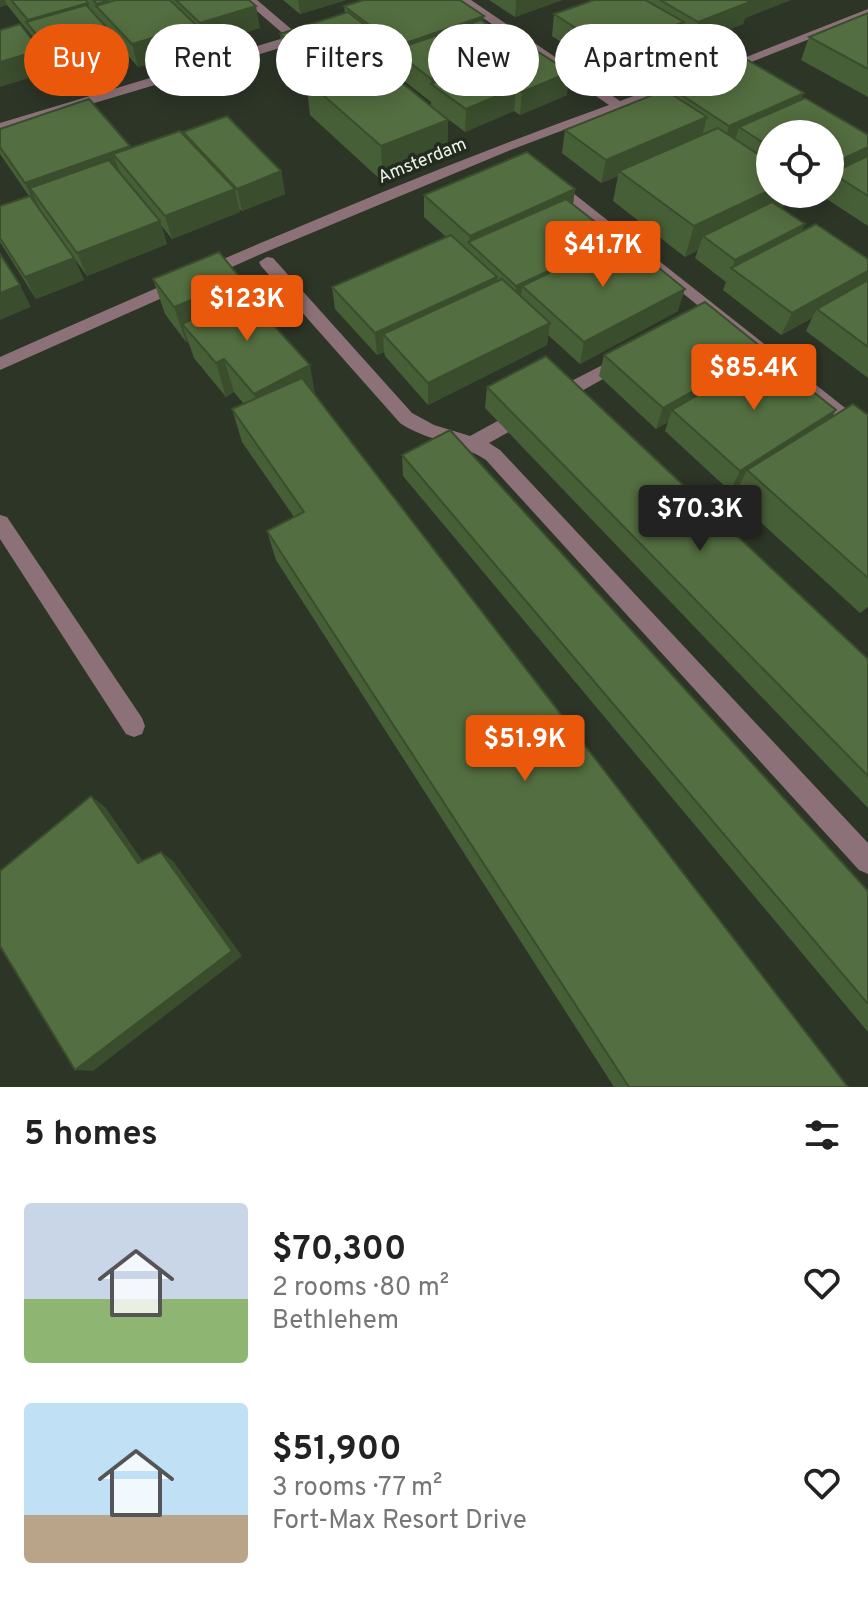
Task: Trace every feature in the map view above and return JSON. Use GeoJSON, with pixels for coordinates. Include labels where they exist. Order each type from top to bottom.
{"type":"FeatureCollection","features":[{"type":"Feature","properties":{"kind":"street"},"geometry":{"type":"LineString","coordinates":[[250,0],[278,24]]}},
{"type":"Feature","properties":{"kind":"street"},"geometry":{"type":"LineString","coordinates":[[463,0],[617,105]]}},
{"type":"Feature","properties":{"kind":"street"},"geometry":{"type":"LineString","coordinates":[[747,59],[868,12]]}},
{"type":"Feature","properties":{"kind":"street"},"geometry":{"type":"LineString","coordinates":[[0,127],[276,45]]}},
{"type":"Feature","properties":{"kind":"street","name":"Amsterdam"},"geometry":{"type":"LineString","coordinates":[[0,364],[256,250],[508,146],[644,96]]}},
{"type":"Feature","properties":{"kind":"street"},"geometry":{"type":"LineString","coordinates":[[508,146],[707,315],[868,436]]}},
{"type":"Feature","properties":{"kind":"street"},"geometry":{"type":"LineString","coordinates":[[267,262],[406,418],[435,435],[473,443],[493,455],[868,861]]}},
{"type":"Feature","properties":{"kind":"street"},"geometry":{"type":"LineString","coordinates":[[473,443],[633,355]]}},
{"type":"Feature","properties":{"kind":"street"},"geometry":{"type":"LineString","coordinates":[[0,523],[134,726]]}},
{"type":"Feature","properties":{"kind":"building"},"geometry":{"type":"Polygon","coordinates":[[[11,0],[86,0],[88,3],[28,20],[11,0]]]}},
{"type":"Feature","properties":{"kind":"building"},"geometry":{"type":"Polygon","coordinates":[[[116,0],[170,0],[195,24],[145,24],[145,40],[132,44],[129,41],[129,24],[113,24],[96,6],[116,0]]]}},
{"type":"Feature","properties":{"kind":"building"},"geometry":{"type":"Polygon","coordinates":[[[176,0],[249,0],[256,6],[200,23],[176,0]]]}},
{"type":"Feature","properties":{"kind":"building"},"geometry":{"type":"Polygon","coordinates":[[[364,0],[460,0],[484,16],[461,24],[428,24],[428,35],[412,41],[412,24],[368,24],[344,6],[364,0]]]}},
{"type":"Feature","properties":{"kind":"building"},"geometry":{"type":"Polygon","coordinates":[[[594,0],[645,0],[684,22],[570,24],[554,14],[594,0]]]}},
{"type":"Feature","properties":{"kind":"building"},"geometry":{"type":"Polygon","coordinates":[[[660,0],[746,0],[750,2],[698,22],[660,0]]]}},
{"type":"Feature","properties":{"kind":"building"},"geometry":{"type":"Polygon","coordinates":[[[86,5],[103,24],[28,24],[26,22],[86,5]]]}},
{"type":"Feature","properties":{"kind":"building"},"geometry":{"type":"Polygon","coordinates":[[[348,12],[363,24],[311,24],[348,12]]]}},
{"type":"Feature","properties":{"kind":"building"},"geometry":{"type":"Polygon","coordinates":[[[868,13],[868,69],[809,37],[868,13]]]}},
{"type":"Feature","properties":{"kind":"building"},"geometry":{"type":"Polygon","coordinates":[[[20,24],[24,29],[24,55],[0,62],[0,30],[20,24]]]}},
{"type":"Feature","properties":{"kind":"building"},"geometry":{"type":"Polygon","coordinates":[[[428,38],[428,77],[412,64],[412,44],[428,38]]]}},
{"type":"Feature","properties":{"kind":"building"},"geometry":{"type":"Polygon","coordinates":[[[539,53],[555,63],[555,78],[539,85],[539,53]]]}},
{"type":"Feature","properties":{"kind":"building"},"geometry":{"type":"Polygon","coordinates":[[[747,60],[804,93],[729,126],[683,96],[747,96],[747,60]]]}},
{"type":"Feature","properties":{"kind":"building"},"geometry":{"type":"Polygon","coordinates":[[[412,91],[448,120],[381,146],[324,96],[412,96],[412,91]]]}},
{"type":"Feature","properties":{"kind":"building"},"geometry":{"type":"Polygon","coordinates":[[[448,96],[497,96],[466,109],[448,96]]]}},
{"type":"Feature","properties":{"kind":"building"},"geometry":{"type":"Polygon","coordinates":[[[650,96],[674,96],[707,117],[606,160],[565,130],[650,96]]]}},
{"type":"Feature","properties":{"kind":"building"},"geometry":{"type":"Polygon","coordinates":[[[805,98],[842,120],[756,120],[756,138],[739,127],[805,98]]]}},
{"type":"Feature","properties":{"kind":"building"},"geometry":{"type":"Polygon","coordinates":[[[89,99],[130,146],[25,183],[0,147],[0,129],[89,99]]]}},
{"type":"Feature","properties":{"kind":"building"},"geometry":{"type":"Polygon","coordinates":[[[227,116],[281,171],[237,189],[183,132],[227,116]]]}},
{"type":"Feature","properties":{"kind":"building"},"geometry":{"type":"Polygon","coordinates":[[[844,121],[868,135],[868,147],[844,158],[844,121]]]}},
{"type":"Feature","properties":{"kind":"building"},"geometry":{"type":"Polygon","coordinates":[[[718,128],[756,153],[756,197],[694,226],[619,171],[718,128]]]}},
{"type":"Feature","properties":{"kind":"building"},"geometry":{"type":"Polygon","coordinates":[[[180,131],[235,189],[165,216],[113,154],[180,131]]]}},
{"type":"Feature","properties":{"kind":"building"},"geometry":{"type":"Polygon","coordinates":[[[527,152],[575,189],[470,236],[424,195],[527,152]]]}},
{"type":"Feature","properties":{"kind":"building"},"geometry":{"type":"Polygon","coordinates":[[[868,156],[868,196],[844,181],[844,167],[868,156]]]}},
{"type":"Feature","properties":{"kind":"building"},"geometry":{"type":"Polygon","coordinates":[[[109,160],[160,221],[77,253],[30,188],[109,160]]]}},
{"type":"Feature","properties":{"kind":"building"},"geometry":{"type":"Polygon","coordinates":[[[30,196],[74,258],[25,277],[0,238],[0,206],[30,196]]]}},
{"type":"Feature","properties":{"kind":"building"},"geometry":{"type":"Polygon","coordinates":[[[566,199],[617,239],[516,286],[468,242],[566,199]]]}},
{"type":"Feature","properties":{"kind":"building"},"geometry":{"type":"Polygon","coordinates":[[[760,208],[781,208],[805,224],[735,260],[703,236],[760,208]]]}},
{"type":"Feature","properties":{"kind":"building"},"geometry":{"type":"Polygon","coordinates":[[[816,224],[868,259],[868,271],[792,313],[731,268],[816,224]]]}},
{"type":"Feature","properties":{"kind":"building"},"geometry":{"type":"Polygon","coordinates":[[[451,235],[497,277],[375,333],[332,287],[451,235]]]}},
{"type":"Feature","properties":{"kind":"building"},"geometry":{"type":"Polygon","coordinates":[[[622,238],[685,289],[584,342],[522,286],[622,238]]]}},
{"type":"Feature","properties":{"kind":"building"},"geometry":{"type":"Polygon","coordinates":[[[219,252],[242,280],[174,307],[153,279],[219,252]]]}},
{"type":"Feature","properties":{"kind":"building"},"geometry":{"type":"Polygon","coordinates":[[[0,254],[20,285],[0,293],[0,254]]]}},
{"type":"Feature","properties":{"kind":"building"},"geometry":{"type":"Polygon","coordinates":[[[502,279],[550,323],[428,383],[383,334],[502,279]]]}},
{"type":"Feature","properties":{"kind":"building"},"geometry":{"type":"Polygon","coordinates":[[[868,280],[868,347],[817,309],[868,280]]]}},
{"type":"Feature","properties":{"kind":"building"},"geometry":{"type":"Polygon","coordinates":[[[245,294],[310,365],[254,394],[224,359],[216,363],[182,324],[245,294]]]}},
{"type":"Feature","properties":{"kind":"building"},"geometry":{"type":"Polygon","coordinates":[[[705,302],[765,350],[663,408],[604,355],[705,302]]]}},
{"type":"Feature","properties":{"kind":"building"},"geometry":{"type":"Polygon","coordinates":[[[767,355],[836,410],[740,471],[672,410],[767,355]]]}},
{"type":"Feature","properties":{"kind":"building"},"geometry":{"type":"Polygon","coordinates":[[[546,356],[868,659],[868,776],[487,387],[546,356]]]}},
{"type":"Feature","properties":{"kind":"building"},"geometry":{"type":"Polygon","coordinates":[[[302,378],[848,1087],[629,1087],[267,531],[304,512],[232,409],[302,378]]]}},
{"type":"Feature","properties":{"kind":"building"},"geometry":{"type":"Polygon","coordinates":[[[853,404],[868,415],[868,578],[747,470],[853,404]]]}},
{"type":"Feature","properties":{"kind":"building"},"geometry":{"type":"Polygon","coordinates":[[[450,430],[868,891],[868,1004],[402,455],[450,430]]]}},
{"type":"Feature","properties":{"kind":"building"},"geometry":{"type":"Polygon","coordinates":[[[91,796],[138,863],[161,852],[232,951],[75,1070],[0,946],[0,871],[91,796]]]}}]}
